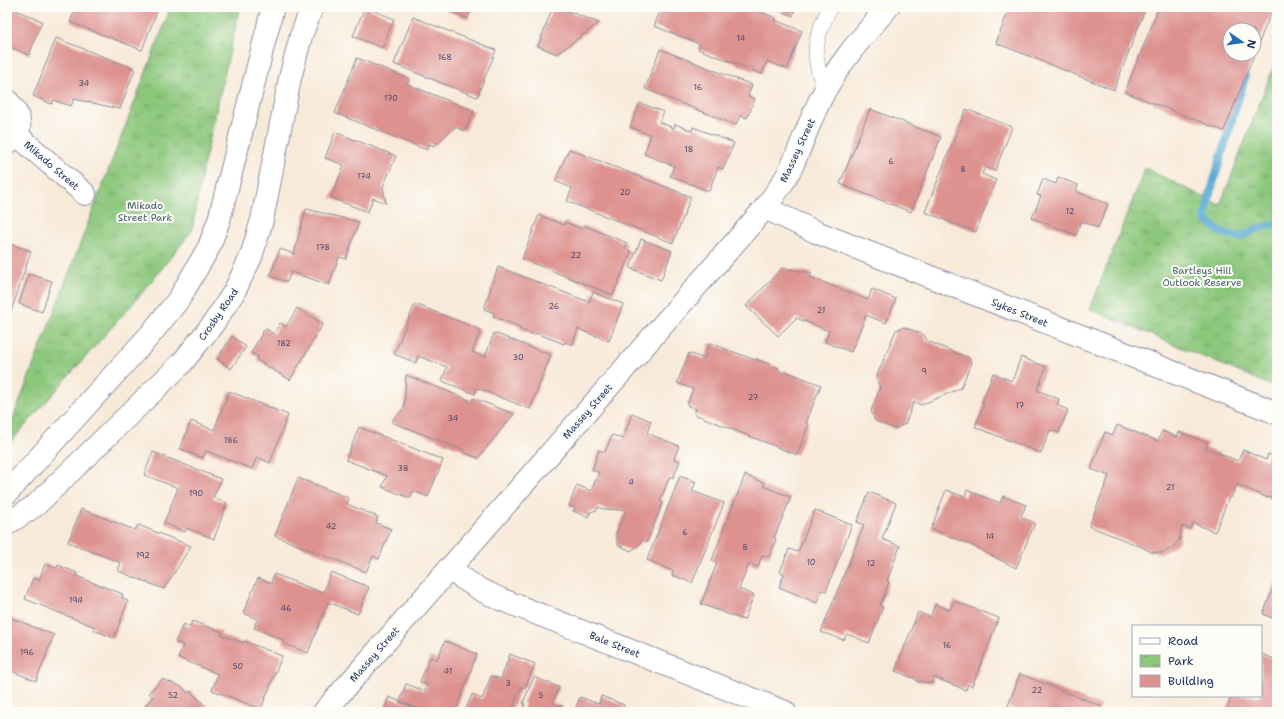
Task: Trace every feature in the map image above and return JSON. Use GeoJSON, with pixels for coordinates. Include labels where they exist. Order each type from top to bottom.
{"type":"FeatureCollection","features":[{"type":"Feature","properties":{"kind":"street"},"geometry":{"type":"LineString","coordinates":[[7,493],[149,336],[179,299],[209,247],[219,220],[273,7]]}},
{"type":"Feature","properties":{"kind":"street","name":"Crosby Road"},"geometry":{"type":"LineString","coordinates":[[7,524],[36,505],[181,364],[213,324],[234,292],[251,257],[262,220],[290,78],[301,36],[312,7]]}},
{"type":"Feature","properties":{"kind":"street","name":"Massey Street"},"geometry":{"type":"LineString","coordinates":[[324,712],[765,208],[777,192],[792,166],[824,92],[839,66],[888,7]]}},
{"type":"Feature","properties":{"kind":"street","name":"Mikado Street"},"geometry":{"type":"LineString","coordinates":[[7,100],[17,114],[20,127],[13,139],[85,194]]}},
{"type":"Feature","properties":{"kind":"street","name":"Sykes Street"},"geometry":{"type":"LineString","coordinates":[[765,208],[816,232],[1277,413]]}},
{"type":"Feature","properties":{"kind":"street","name":"Bale Street"},"geometry":{"type":"LineString","coordinates":[[448,569],[481,590],[500,599],[785,712]]}},
{"type":"Feature","properties":{"kind":"lane"},"geometry":{"type":"LineString","coordinates":[[824,92],[816,48],[820,31],[830,7]]}},
{"type":"Feature","properties":{"kind":"green space","name":"Mikado Street Park"},"geometry":{"type":"Polygon","coordinates":[[[171,7],[240,7],[203,168],[192,231],[142,293],[7,446],[7,434],[171,7]]]}},
{"type":"Feature","properties":{"kind":"green space","name":"Bartleys Hill Outlook Reserve"},"geometry":{"type":"Polygon","coordinates":[[[1277,58],[1277,388],[1090,309],[1145,168],[1220,205],[1277,58]]]}},
{"type":"Feature","properties":{"kind":"building"},"geometry":{"type":"Polygon","coordinates":[[[7,7],[19,7],[17,11],[42,21],[29,55],[7,46],[7,7]]]}},
{"type":"Feature","properties":{"kind":"building"},"geometry":{"type":"Polygon","coordinates":[[[76,7],[146,7],[157,11],[142,50],[70,22],[76,7]]]}},
{"type":"Feature","properties":{"kind":"building"},"geometry":{"type":"Polygon","coordinates":[[[365,7],[394,19],[382,48],[353,36],[365,7]]]}},
{"type":"Feature","properties":{"kind":"building"},"geometry":{"type":"Polygon","coordinates":[[[438,7],[472,7],[468,19],[438,7]]]}},
{"type":"Feature","properties":{"kind":"building"},"geometry":{"type":"Polygon","coordinates":[[[553,7],[558,7],[599,23],[557,54],[538,46],[553,7]]]}},
{"type":"Feature","properties":{"kind":"building"},"geometry":{"type":"Polygon","coordinates":[[[597,7],[611,7],[609,12],[597,7]]]}},
{"type":"Feature","properties":{"kind":"building"},"geometry":{"type":"Polygon","coordinates":[[[662,7],[747,7],[776,18],[775,20],[802,31],[787,69],[767,61],[762,74],[698,49],[700,44],[654,26],[662,7]]]}},
{"type":"Feature","properties":{"kind":"building"},"geometry":{"type":"Polygon","coordinates":[[[796,7],[793,16],[774,8],[796,7]]]}},
{"type":"Feature","properties":{"kind":"building"},"geometry":{"type":"Polygon","coordinates":[[[1010,7],[1146,7],[1114,90],[996,43],[1010,7]]]}},
{"type":"Feature","properties":{"kind":"building"},"geometry":{"type":"Polygon","coordinates":[[[1159,7],[1273,7],[1262,35],[1262,22],[1222,22],[1222,62],[1251,62],[1224,131],[1125,92],[1159,7]]]}},
{"type":"Feature","properties":{"kind":"building"},"geometry":{"type":"Polygon","coordinates":[[[413,17],[496,50],[477,97],[394,64],[413,17]]]}},
{"type":"Feature","properties":{"kind":"building"},"geometry":{"type":"Polygon","coordinates":[[[56,38],[135,69],[120,109],[74,99],[71,106],[53,100],[52,104],[33,96],[56,38]]]}},
{"type":"Feature","properties":{"kind":"building"},"geometry":{"type":"Polygon","coordinates":[[[660,49],[752,85],[748,96],[755,99],[747,118],[740,115],[736,125],[645,89],[660,49]]]}},
{"type":"Feature","properties":{"kind":"building"},"geometry":{"type":"Polygon","coordinates":[[[357,58],[410,79],[407,84],[474,111],[465,131],[455,127],[434,146],[429,144],[427,150],[335,113],[357,58]]]}},
{"type":"Feature","properties":{"kind":"building"},"geometry":{"type":"Polygon","coordinates":[[[640,103],[664,112],[659,122],[674,128],[675,124],[692,131],[693,127],[734,143],[723,169],[718,167],[709,191],[670,176],[674,166],[644,154],[651,135],[630,127],[640,103]]]}},
{"type":"Feature","properties":{"kind":"building"},"geometry":{"type":"Polygon","coordinates":[[[870,109],[941,137],[911,212],[840,184],[870,109]]]}},
{"type":"Feature","properties":{"kind":"building"},"geometry":{"type":"Polygon","coordinates":[[[966,109],[1012,127],[995,171],[985,167],[982,174],[996,180],[976,232],[925,212],[966,109]]]}},
{"type":"Feature","properties":{"kind":"building"},"geometry":{"type":"Polygon","coordinates":[[[335,132],[396,156],[383,187],[386,203],[373,198],[368,212],[331,198],[344,165],[325,158],[335,132]]]}},
{"type":"Feature","properties":{"kind":"building"},"geometry":{"type":"Polygon","coordinates":[[[569,149],[691,197],[673,243],[567,201],[572,188],[555,181],[569,149]]]}},
{"type":"Feature","properties":{"kind":"building"},"geometry":{"type":"Polygon","coordinates":[[[1058,177],[1078,185],[1076,191],[1108,204],[1098,228],[1081,221],[1076,235],[1032,218],[1041,196],[1037,195],[1043,179],[1056,184],[1058,177]]]}},
{"type":"Feature","properties":{"kind":"building"},"geometry":{"type":"Polygon","coordinates":[[[306,209],[359,222],[346,259],[339,257],[329,285],[291,272],[287,282],[270,276],[280,249],[294,254],[306,209]]]}},
{"type":"Feature","properties":{"kind":"building"},"geometry":{"type":"Polygon","coordinates":[[[539,215],[564,225],[565,222],[582,229],[583,225],[627,243],[625,249],[631,251],[613,295],[522,259],[539,215]]]}},
{"type":"Feature","properties":{"kind":"building"},"geometry":{"type":"Polygon","coordinates":[[[641,239],[672,251],[661,280],[630,268],[641,239]]]}},
{"type":"Feature","properties":{"kind":"building"},"geometry":{"type":"Polygon","coordinates":[[[7,243],[31,251],[7,324],[7,243]]]}},
{"type":"Feature","properties":{"kind":"building"},"geometry":{"type":"Polygon","coordinates":[[[498,267],[589,302],[593,292],[623,304],[609,341],[578,329],[572,345],[565,342],[564,344],[536,333],[535,335],[519,329],[520,327],[493,316],[494,313],[484,309],[498,267]]]}},
{"type":"Feature","properties":{"kind":"building"},"geometry":{"type":"Polygon","coordinates":[[[782,268],[812,273],[810,277],[868,300],[872,289],[896,299],[886,323],[866,315],[851,352],[825,342],[829,331],[796,318],[778,336],[746,306],[782,268]]]}},
{"type":"Feature","properties":{"kind":"building"},"geometry":{"type":"Polygon","coordinates":[[[29,274],[52,281],[42,312],[19,304],[29,274]]]}},
{"type":"Feature","properties":{"kind":"building"},"geometry":{"type":"Polygon","coordinates":[[[415,304],[481,330],[472,352],[485,357],[494,333],[551,355],[530,409],[477,388],[475,394],[442,381],[447,367],[418,356],[416,363],[394,354],[415,304]]]}},
{"type":"Feature","properties":{"kind":"building"},"geometry":{"type":"Polygon","coordinates":[[[297,308],[323,324],[290,380],[257,360],[258,357],[251,353],[265,328],[274,334],[280,323],[286,327],[297,308]]]}},
{"type":"Feature","properties":{"kind":"building"},"geometry":{"type":"Polygon","coordinates":[[[904,327],[924,335],[927,341],[969,358],[971,363],[961,388],[921,405],[914,402],[905,424],[895,429],[875,421],[871,411],[880,388],[876,378],[896,330],[904,327]]]}},
{"type":"Feature","properties":{"kind":"building"},"geometry":{"type":"Polygon","coordinates":[[[232,336],[246,347],[231,369],[217,359],[232,336]]]}},
{"type":"Feature","properties":{"kind":"building"},"geometry":{"type":"Polygon","coordinates":[[[710,343],[779,368],[778,370],[785,373],[785,371],[821,385],[806,423],[809,424],[797,455],[694,414],[696,409],[687,405],[693,389],[677,383],[689,353],[704,359],[710,343]]]}},
{"type":"Feature","properties":{"kind":"building"},"geometry":{"type":"Polygon","coordinates":[[[1021,357],[1046,367],[1037,390],[1059,399],[1057,405],[1068,410],[1059,433],[1050,430],[1041,453],[975,427],[984,404],[982,403],[993,373],[1012,381],[1021,357]]]}},
{"type":"Feature","properties":{"kind":"building"},"geometry":{"type":"Polygon","coordinates":[[[406,375],[472,401],[473,398],[514,414],[478,458],[463,452],[464,450],[391,422],[404,408],[406,375]]]}},
{"type":"Feature","properties":{"kind":"building"},"geometry":{"type":"Polygon","coordinates":[[[229,391],[288,415],[270,463],[257,457],[252,469],[206,451],[203,458],[180,449],[191,421],[214,430],[229,391]]]}},
{"type":"Feature","properties":{"kind":"building"},"geometry":{"type":"Polygon","coordinates":[[[632,413],[651,421],[647,433],[679,446],[674,459],[680,461],[673,478],[670,476],[660,501],[663,502],[647,542],[642,540],[639,545],[631,551],[618,545],[616,534],[626,511],[622,509],[604,509],[598,507],[597,510],[590,512],[589,517],[573,511],[575,508],[569,506],[577,485],[591,491],[599,472],[592,470],[599,450],[605,452],[612,435],[623,439],[632,413]]]}},
{"type":"Feature","properties":{"kind":"building"},"geometry":{"type":"Polygon","coordinates":[[[1117,425],[1158,441],[1162,431],[1177,437],[1179,432],[1208,443],[1206,448],[1238,461],[1243,450],[1266,460],[1268,454],[1277,458],[1277,500],[1268,498],[1237,484],[1231,498],[1229,497],[1215,532],[1193,523],[1190,529],[1182,526],[1179,541],[1172,548],[1162,553],[1151,552],[1089,526],[1109,476],[1091,469],[1105,432],[1113,435],[1117,425]]]}},
{"type":"Feature","properties":{"kind":"building"},"geometry":{"type":"Polygon","coordinates":[[[359,427],[443,460],[428,497],[413,491],[410,498],[382,487],[387,476],[346,460],[359,427]]]}},
{"type":"Feature","properties":{"kind":"building"},"geometry":{"type":"Polygon","coordinates":[[[153,452],[221,479],[213,498],[227,503],[214,539],[187,528],[185,532],[164,523],[178,488],[144,475],[153,452]]]}},
{"type":"Feature","properties":{"kind":"building"},"geometry":{"type":"Polygon","coordinates":[[[745,475],[765,483],[763,486],[791,497],[774,538],[776,539],[769,557],[762,555],[758,567],[749,564],[739,589],[754,595],[744,620],[701,604],[717,563],[712,560],[745,475]]]}},
{"type":"Feature","properties":{"kind":"building"},"geometry":{"type":"Polygon","coordinates":[[[680,476],[696,482],[692,491],[724,503],[692,583],[672,575],[673,571],[647,560],[680,476]]]}},
{"type":"Feature","properties":{"kind":"building"},"geometry":{"type":"Polygon","coordinates":[[[298,478],[349,498],[347,504],[378,517],[376,523],[391,529],[379,559],[373,556],[366,572],[275,536],[298,478]]]}},
{"type":"Feature","properties":{"kind":"building"},"geometry":{"type":"Polygon","coordinates":[[[946,490],[965,497],[967,490],[1000,503],[1003,496],[1026,505],[1021,517],[1035,523],[1016,568],[969,544],[931,529],[946,490]]]}},
{"type":"Feature","properties":{"kind":"building"},"geometry":{"type":"Polygon","coordinates":[[[869,492],[896,503],[882,539],[900,546],[887,581],[889,582],[880,606],[883,607],[869,643],[847,634],[844,640],[821,632],[864,525],[857,522],[869,492]]]}},
{"type":"Feature","properties":{"kind":"building"},"geometry":{"type":"Polygon","coordinates":[[[81,509],[135,530],[138,525],[191,546],[164,589],[118,571],[121,563],[68,542],[81,509]]]}},
{"type":"Feature","properties":{"kind":"building"},"geometry":{"type":"Polygon","coordinates":[[[815,510],[852,525],[826,591],[822,590],[817,603],[779,587],[784,574],[780,572],[789,549],[798,552],[815,510]]]}},
{"type":"Feature","properties":{"kind":"building"},"geometry":{"type":"Polygon","coordinates":[[[45,564],[57,568],[58,565],[77,573],[76,576],[123,594],[122,598],[128,601],[114,638],[94,630],[95,627],[25,599],[33,578],[39,580],[45,564]]]}},
{"type":"Feature","properties":{"kind":"building"},"geometry":{"type":"Polygon","coordinates":[[[331,572],[369,587],[358,614],[328,602],[308,653],[283,643],[284,640],[254,628],[257,619],[243,613],[258,578],[271,583],[274,574],[323,593],[331,572]]]}},
{"type":"Feature","properties":{"kind":"building"},"geometry":{"type":"Polygon","coordinates":[[[1277,578],[1277,620],[1263,614],[1277,578]]]}},
{"type":"Feature","properties":{"kind":"building"},"geometry":{"type":"Polygon","coordinates":[[[954,601],[999,618],[972,686],[968,684],[966,690],[933,677],[933,683],[916,681],[916,679],[895,671],[918,612],[930,617],[935,604],[950,610],[954,601]]]}},
{"type":"Feature","properties":{"kind":"building"},"geometry":{"type":"Polygon","coordinates":[[[11,618],[54,635],[36,681],[7,669],[7,622],[9,622],[11,618]]]}},
{"type":"Feature","properties":{"kind":"building"},"geometry":{"type":"Polygon","coordinates":[[[192,621],[222,632],[221,635],[243,643],[244,641],[282,656],[261,709],[212,690],[218,674],[178,658],[183,645],[175,642],[183,624],[190,627],[192,621]]]}},
{"type":"Feature","properties":{"kind":"building"},"geometry":{"type":"Polygon","coordinates":[[[445,641],[477,654],[455,712],[439,712],[430,709],[429,712],[425,712],[400,701],[406,684],[425,691],[427,685],[420,682],[430,657],[437,660],[445,641]]]}},
{"type":"Feature","properties":{"kind":"building"},"geometry":{"type":"Polygon","coordinates":[[[510,654],[535,664],[525,688],[521,687],[511,712],[465,712],[472,694],[482,699],[491,676],[501,679],[510,654]]]}},
{"type":"Feature","properties":{"kind":"building"},"geometry":{"type":"Polygon","coordinates":[[[1262,654],[1277,660],[1277,712],[1226,712],[1232,697],[1262,697],[1262,654]]]}},
{"type":"Feature","properties":{"kind":"building"},"geometry":{"type":"Polygon","coordinates":[[[1020,674],[1101,706],[1098,712],[1023,712],[1008,706],[1020,674]]]}},
{"type":"Feature","properties":{"kind":"building"},"geometry":{"type":"Polygon","coordinates":[[[534,677],[559,687],[553,703],[563,707],[561,712],[522,712],[525,704],[523,703],[534,677]]]}},
{"type":"Feature","properties":{"kind":"building"},"geometry":{"type":"Polygon","coordinates":[[[162,679],[182,687],[188,693],[190,691],[211,711],[213,709],[216,712],[147,712],[143,708],[153,697],[149,693],[162,679]]]}},
{"type":"Feature","properties":{"kind":"building"},"geometry":{"type":"Polygon","coordinates":[[[601,696],[624,705],[623,709],[632,712],[574,712],[580,697],[599,704],[601,696]]]}},
{"type":"Feature","properties":{"kind":"building"},"geometry":{"type":"Polygon","coordinates":[[[389,697],[425,712],[383,712],[389,697]]]}},
{"type":"Feature","properties":{"kind":"waterway"},"geometry":{"type":"LineString","coordinates":[[1245,77],[1209,197],[1205,219],[1220,232],[1240,237],[1257,229],[1277,223]]}}]}
